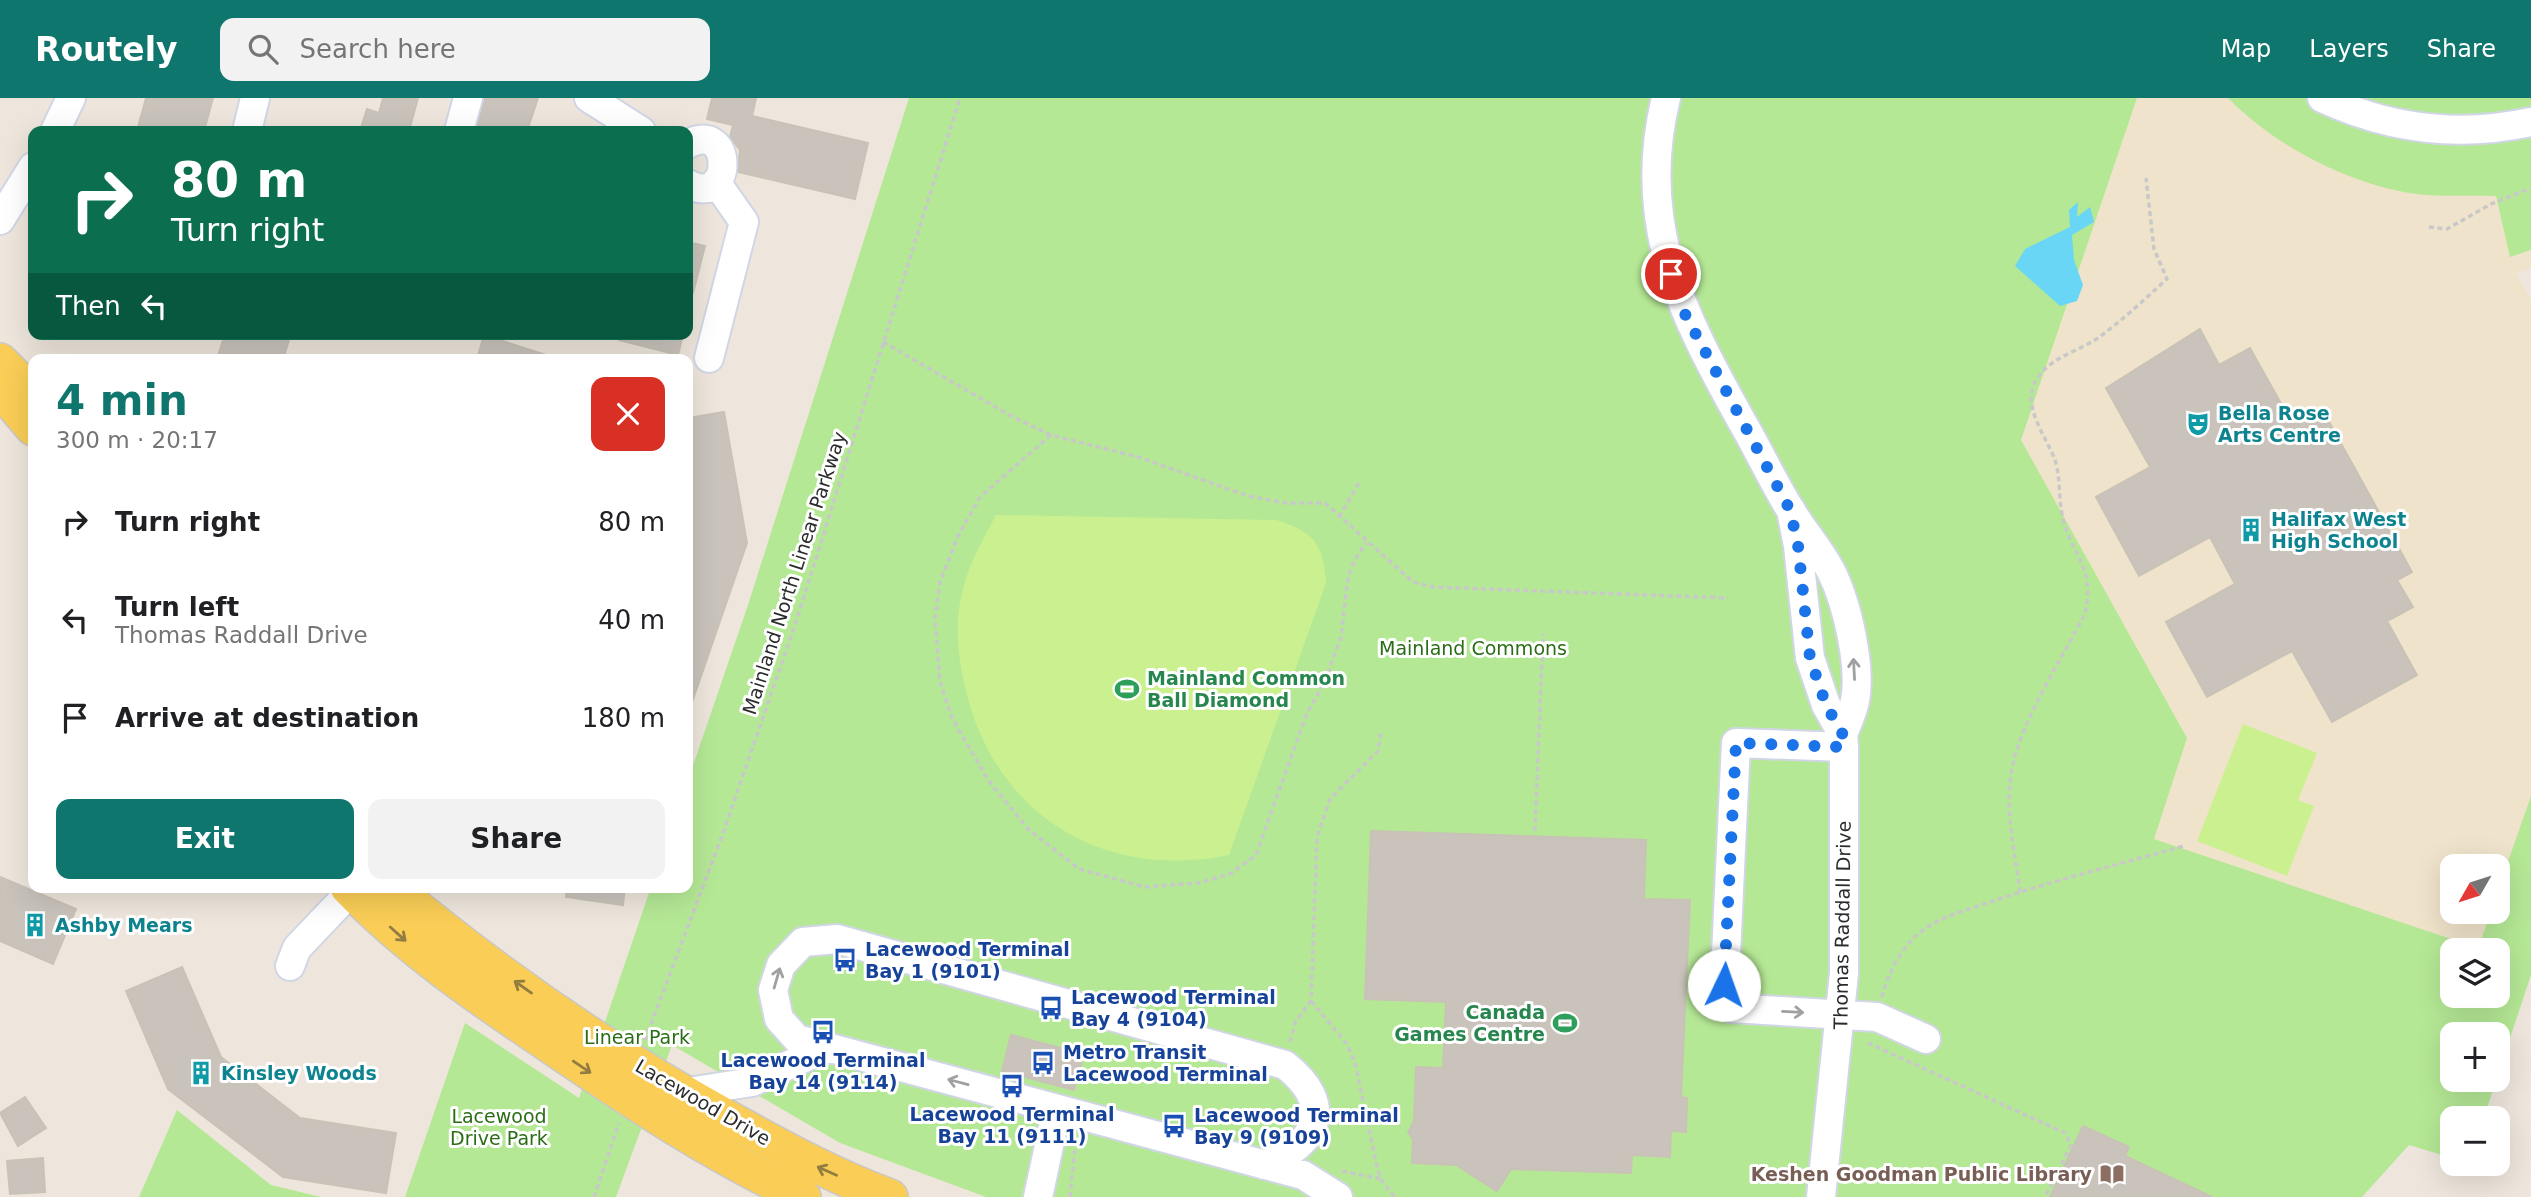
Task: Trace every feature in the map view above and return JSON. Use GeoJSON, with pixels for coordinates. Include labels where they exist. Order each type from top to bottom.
{"type":"FeatureCollection","features":[{"type":"Feature","properties":{"kind":"main road"},"geometry":{"type":"LineString","coordinates":[[0,361],[28,389]]}},
{"type":"Feature","properties":{"kind":"main road"},"geometry":{"type":"LineString","coordinates":[[0,389],[28,422]]}},
{"type":"Feature","properties":{"kind":"main road","name":"Lacewood Drive"},"geometry":{"type":"LineString","coordinates":[[357,893],[420,953],[615,1090],[734,1162],[803,1197]]}},
{"type":"Feature","properties":{"kind":"main road","name":"Lacewood Drive"},"geometry":{"type":"LineString","coordinates":[[399,893],[447,934],[681,1093],[811,1164],[890,1197]]}},
{"type":"Feature","properties":{"kind":"street"},"geometry":{"type":"LineString","coordinates":[[57,126],[71,98]]}},
{"type":"Feature","properties":{"kind":"street"},"geometry":{"type":"LineString","coordinates":[[248,126],[255,98]]}},
{"type":"Feature","properties":{"kind":"street"},"geometry":{"type":"LineString","coordinates":[[460,126],[468,98]]}},
{"type":"Feature","properties":{"kind":"street"},"geometry":{"type":"LineString","coordinates":[[589,98],[633,126]]}},
{"type":"Feature","properties":{"kind":"street","name":"Thomas Raddall Drive"},"geometry":{"type":"LineString","coordinates":[[1666,98],[1658,149],[1657,199],[1664,254],[1685,314],[1790,510],[1831,572],[1847,617],[1854,666],[1854,704],[1843,741],[1846,882],[1842,1015],[1821,1197]]}},
{"type":"Feature","properties":{"kind":"street"},"geometry":{"type":"LineString","coordinates":[[2322,98],[2384,122],[2444,132],[2508,128],[2531,122]]}},
{"type":"Feature","properties":{"kind":"street"},"geometry":{"type":"LineString","coordinates":[[693,144],[708,142],[721,152],[724,168],[716,182],[701,188],[693,186]]}},
{"type":"Feature","properties":{"kind":"street"},"geometry":{"type":"LineString","coordinates":[[1,217],[28,175]]}},
{"type":"Feature","properties":{"kind":"street"},"geometry":{"type":"LineString","coordinates":[[709,358],[744,222],[716,182]]}},
{"type":"Feature","properties":{"kind":"street","name":"Thomas Raddall Drive"},"geometry":{"type":"LineString","coordinates":[[1790,510],[1798,545],[1810,658],[1826,705],[1843,741]]}},
{"type":"Feature","properties":{"kind":"street"},"geometry":{"type":"LineString","coordinates":[[1843,741],[1736,743],[1724,998],[1732,1008],[1842,1015],[1872,1030],[1926,1039]]}},
{"type":"Feature","properties":{"kind":"street"},"geometry":{"type":"LineString","coordinates":[[290,966],[297,948],[347,893]]}},
{"type":"Feature","properties":{"kind":"street"},"geometry":{"type":"LineString","coordinates":[[1264,1165],[1285,1157],[1300,1146],[1312,1128],[1315,1105],[1305,1081],[1285,1065],[837,939],[803,942],[781,965],[773,990],[779,1019],[797,1039],[1264,1165],[1303,1175],[1338,1197]]}},
{"type":"Feature","properties":{"kind":"street"},"geometry":{"type":"LineString","coordinates":[[681,1093],[752,1082],[828,1047]]}},
{"type":"Feature","properties":{"kind":"street"},"geometry":{"type":"LineString","coordinates":[[1038,1197],[1070,1112]]}},
{"type":"Feature","properties":{"kind":"path","name":"Mainland North Linear Parkway"},"geometry":{"type":"LineString","coordinates":[[645,1041],[722,836],[797,619],[960,98]]}},
{"type":"Feature","properties":{"kind":"path"},"geometry":{"type":"LineString","coordinates":[[2020,892],[2009,804],[2012,766],[2020,740],[2085,614],[2090,592],[2086,571],[2063,520],[2055,461],[2036,421],[2032,398],[2036,380],[2051,364],[2099,337],[2167,279],[2154,249],[2146,178]]}},
{"type":"Feature","properties":{"kind":"path"},"geometry":{"type":"LineString","coordinates":[[2429,228],[2447,229],[2491,204],[2531,188]]}},
{"type":"Feature","properties":{"kind":"path"},"geometry":{"type":"LineString","coordinates":[[883,342],[1013,417],[1051,435],[1138,457],[1248,496],[1286,503],[1325,503],[1366,543],[1413,582],[1433,587],[1728,598]]}},
{"type":"Feature","properties":{"kind":"path"},"geometry":{"type":"LineString","coordinates":[[1051,435],[980,497],[958,536],[940,582],[935,618],[940,681],[952,718],[964,739],[988,780],[1028,830],[1079,869],[1145,887],[1198,883],[1230,874],[1256,855],[1307,713],[1324,683],[1341,637],[1348,578],[1355,559],[1366,543]]}},
{"type":"Feature","properties":{"kind":"path"},"geometry":{"type":"LineString","coordinates":[[1339,517],[1360,481]]}},
{"type":"Feature","properties":{"kind":"path"},"geometry":{"type":"LineString","coordinates":[[1535,831],[1543,634]]}},
{"type":"Feature","properties":{"kind":"path"},"geometry":{"type":"LineString","coordinates":[[1381,731],[1378,751],[1330,799],[1317,837],[1311,1000],[1346,1043],[1355,1062],[1377,1167],[1381,1179],[1394,1197]]}},
{"type":"Feature","properties":{"kind":"path"},"geometry":{"type":"LineString","coordinates":[[2045,1197],[2071,1144],[2065,1133],[1872,1030],[1886,980],[1902,952],[1919,933],[1946,917],[2020,892],[2183,846]]}},
{"type":"Feature","properties":{"kind":"path"},"geometry":{"type":"LineString","coordinates":[[1070,1112],[1075,1145],[1070,1197]]}},
{"type":"Feature","properties":{"kind":"path"},"geometry":{"type":"LineString","coordinates":[[594,1197],[622,1114]]}},
{"type":"Feature","properties":{"kind":"shaded area","name":"Halifax West High School"},"geometry":{"type":"Polygon","coordinates":[[[2137,98],[2228,98],[2244,114],[2400,191],[2496,196],[2510,256],[2531,250],[2531,268],[2516,273],[2531,300],[2531,796],[2510,856],[2440,854],[2440,924],[2487,924],[2482,938],[2448,938],[2153,839],[2187,738],[2021,440],[2137,98]]]}},
{"type":"Feature","properties":{"kind":"green space","name":"Mainland Commons"},"geometry":{"type":"Polygon","coordinates":[[[909,98],[2137,98],[2021,440],[2187,738],[2154,839],[2448,938],[2440,938],[2440,1008],[2510,1008],[2510,938],[2482,938],[2487,924],[2510,924],[2510,856],[2531,796],[2531,975],[2510,1038],[2510,1022],[2440,1022],[2440,1092],[2492,1092],[2488,1106],[2440,1106],[2440,1154],[2409,1145],[2362,1197],[986,1197],[840,1143],[672,1045],[616,1197],[405,1197],[465,1023],[579,1098],[649,893],[693,893],[693,765],[748,605],[909,98]]]}},
{"type":"Feature","properties":{"kind":"green space"},"geometry":{"type":"Polygon","coordinates":[[[2228,98],[2531,98],[2531,250],[2510,257],[2496,196],[2411,193],[2353,177],[2285,144],[2228,98]]]}},
{"type":"Feature","properties":{"kind":"green space","name":"Mainland Common Ball Diamond"},"geometry":{"type":"Polygon","coordinates":[[[996,515],[1276,520],[1299,529],[1314,541],[1322,558],[1326,583],[1229,855],[1182,860],[1138,858],[1097,847],[1060,828],[1028,803],[1001,770],[979,732],[965,687],[958,634],[959,608],[965,582],[996,515]]]}},
{"type":"Feature","properties":{"kind":"green space"},"geometry":{"type":"Polygon","coordinates":[[[2243,724],[2317,753],[2298,800],[2314,806],[2287,876],[2197,841],[2243,724]]]}},
{"type":"Feature","properties":{"kind":"green space"},"geometry":{"type":"Polygon","coordinates":[[[177,1110],[271,1185],[321,1197],[139,1197],[177,1110]]]}},
{"type":"Feature","properties":{"kind":"water"},"geometry":{"type":"Polygon","coordinates":[[[2078,202],[2077,217],[2090,207],[2094,222],[2072,235],[2074,260],[2083,285],[2077,301],[2060,306],[2015,266],[2025,249],[2070,227],[2069,210],[2078,202]]]}},
{"type":"Feature","properties":{"kind":"building"},"geometry":{"type":"Polygon","coordinates":[[[146,98],[213,98],[205,126],[138,126],[146,98]]]}},
{"type":"Feature","properties":{"kind":"building"},"geometry":{"type":"Polygon","coordinates":[[[383,98],[418,98],[410,126],[362,126],[367,109],[379,113],[383,98]]]}},
{"type":"Feature","properties":{"kind":"building"},"geometry":{"type":"Polygon","coordinates":[[[484,98],[538,98],[529,126],[477,126],[484,98]]]}},
{"type":"Feature","properties":{"kind":"building"},"geometry":{"type":"Polygon","coordinates":[[[712,98],[756,98],[752,116],[868,143],[855,199],[738,172],[740,150],[730,137],[733,125],[707,119],[712,98]]]}},
{"type":"Feature","properties":{"kind":"building"},"geometry":{"type":"Polygon","coordinates":[[[693,243],[705,246],[693,293],[693,243]]]}},
{"type":"Feature","properties":{"kind":"building","name":"Halifax West High School"},"geometry":{"type":"Polygon","coordinates":[[[2200,329],[2219,365],[2250,348],[2293,425],[2322,409],[2412,572],[2397,580],[2413,607],[2387,621],[2417,675],[2332,722],[2292,651],[2207,697],[2166,622],[2235,584],[2210,537],[2139,576],[2096,497],[2150,467],[2106,388],[2200,329]]]}},
{"type":"Feature","properties":{"kind":"building"},"geometry":{"type":"Polygon","coordinates":[[[223,340],[289,340],[285,354],[219,354],[223,340]]]}},
{"type":"Feature","properties":{"kind":"building"},"geometry":{"type":"Polygon","coordinates":[[[483,340],[499,340],[543,354],[478,354],[483,340]]]}},
{"type":"Feature","properties":{"kind":"building"},"geometry":{"type":"Polygon","coordinates":[[[619,340],[682,340],[678,354],[619,340]]]}},
{"type":"Feature","properties":{"kind":"building"},"geometry":{"type":"Polygon","coordinates":[[[724,412],[747,543],[693,699],[693,417],[724,412]]]}},
{"type":"Feature","properties":{"kind":"building","name":"Canada Games Centre"},"geometry":{"type":"Polygon","coordinates":[[[1371,831],[1646,840],[1644,899],[1690,900],[1681,1097],[1687,1098],[1686,1132],[1671,1131],[1670,1157],[1632,1155],[1631,1173],[1511,1169],[1497,1191],[1456,1165],[1412,1163],[1413,1138],[1408,1133],[1414,1121],[1416,1067],[1443,1068],[1446,1002],[1365,999],[1371,831]]]}},
{"type":"Feature","properties":{"kind":"building","name":"Ashby Mears"},"geometry":{"type":"Polygon","coordinates":[[[0,877],[28,889],[28,893],[38,893],[76,909],[53,964],[0,941],[0,877]]]}},
{"type":"Feature","properties":{"kind":"building"},"geometry":{"type":"Polygon","coordinates":[[[566,893],[624,893],[623,905],[566,897],[566,893]]]}},
{"type":"Feature","properties":{"kind":"building","name":"Kinsley Woods"},"geometry":{"type":"Polygon","coordinates":[[[182,967],[221,1057],[300,1118],[396,1133],[386,1193],[283,1177],[168,1089],[126,991],[182,967]]]}},
{"type":"Feature","properties":{"kind":"building","name":"Metro Transit Lacewood Terminal"},"geometry":{"type":"Polygon","coordinates":[[[1011,1035],[1084,1054],[1074,1090],[1002,1071],[1011,1035]]]}},
{"type":"Feature","properties":{"kind":"building"},"geometry":{"type":"Polygon","coordinates":[[[25,1097],[46,1128],[18,1146],[0,1113],[25,1097]]]}},
{"type":"Feature","properties":{"kind":"building","name":"Keshen Goodman Public Library"},"geometry":{"type":"Polygon","coordinates":[[[2083,1126],[2129,1147],[2125,1156],[2212,1197],[2050,1197],[2083,1126]]]}},
{"type":"Feature","properties":{"kind":"building"},"geometry":{"type":"Polygon","coordinates":[[[43,1158],[45,1192],[10,1194],[7,1161],[43,1158]]]}},
{"type":"Feature","properties":{"kind":"place","name":"Bella Rose Arts Centre"},"geometry":{"type":"Point","coordinates":[2198,424]}},
{"type":"Feature","properties":{"kind":"place","name":"Halifax West High School"},"geometry":{"type":"Point","coordinates":[2251,530]}},
{"type":"Feature","properties":{"kind":"place","name":"Mainland Common Ball Diamond"},"geometry":{"type":"Point","coordinates":[1127,689]}},
{"type":"Feature","properties":{"kind":"place","name":"Ashby Mears"},"geometry":{"type":"Point","coordinates":[35,925]}},
{"type":"Feature","properties":{"kind":"place","name":"Lacewood Terminal Bay 1 (9101)"},"geometry":{"type":"Point","coordinates":[845,960]}},
{"type":"Feature","properties":{"kind":"place","name":"Lacewood Terminal Bay 4 (9104)"},"geometry":{"type":"Point","coordinates":[1051,1008]}},
{"type":"Feature","properties":{"kind":"place","name":"Canada Games Centre"},"geometry":{"type":"Point","coordinates":[1565,1023]}},
{"type":"Feature","properties":{"kind":"place","name":"Lacewood Terminal Bay 14 (9114)"},"geometry":{"type":"Point","coordinates":[823,1032]}},
{"type":"Feature","properties":{"kind":"place","name":"Metro Transit Lacewood Terminal"},"geometry":{"type":"Point","coordinates":[1043,1063]}},
{"type":"Feature","properties":{"kind":"place","name":"Kinsley Woods"},"geometry":{"type":"Point","coordinates":[201,1073]}},
{"type":"Feature","properties":{"kind":"place","name":"Lacewood Terminal Bay 11 (9111)"},"geometry":{"type":"Point","coordinates":[1012,1086]}},
{"type":"Feature","properties":{"kind":"place","name":"Lacewood Terminal Bay 9 (9109)"},"geometry":{"type":"Point","coordinates":[1174,1126]}},
{"type":"Feature","properties":{"kind":"place","name":"Keshen Goodman Public Library"},"geometry":{"type":"Point","coordinates":[2112,1174]}},
{"type":"Feature","properties":{"kind":"route"},"geometry":{"type":"LineString","coordinates":[[1671,274],[1685,314],[1790,510],[1798,545],[1810,658],[1826,705],[1843,735],[1844,747],[1736,743],[1724,985]]}},
{"type":"Feature","properties":{"kind":"park label","name":"Linear Park"},"geometry":{"type":"Point","coordinates":[637,1037]}},
{"type":"Feature","properties":{"kind":"park label","name":"Lacewood Drive Park"},"geometry":{"type":"Point","coordinates":[499,1127]}}]}
